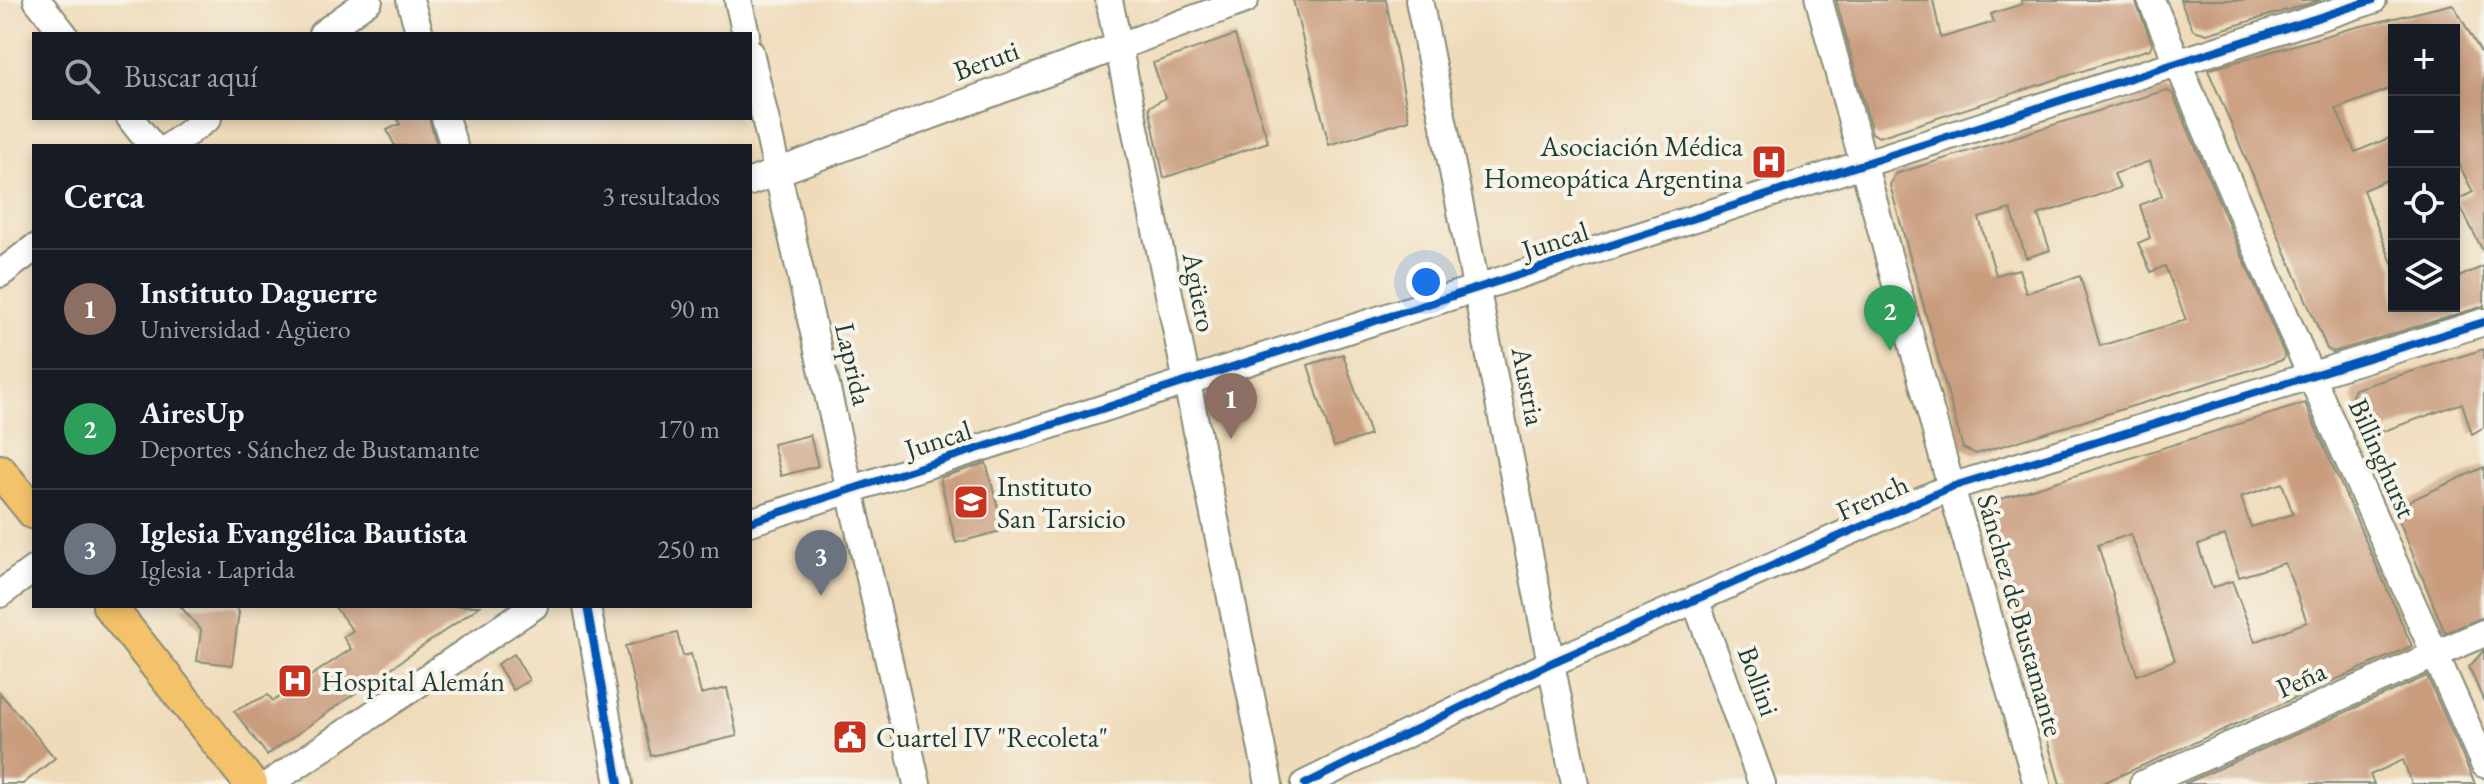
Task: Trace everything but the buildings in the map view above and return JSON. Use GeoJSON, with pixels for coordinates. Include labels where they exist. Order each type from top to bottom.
{"type":"FeatureCollection","features":[{"type":"Feature","properties":{"kind":"main road"},"geometry":{"type":"LineString","coordinates":[[0,471],[32,511]]}},
{"type":"Feature","properties":{"kind":"main road"},"geometry":{"type":"LineString","coordinates":[[111,608],[251,784]]}},
{"type":"Feature","properties":{"kind":"street"},"geometry":{"type":"LineString","coordinates":[[37,0],[62,32]]}},
{"type":"Feature","properties":{"kind":"street"},"geometry":{"type":"LineString","coordinates":[[325,32],[369,0]]}},
{"type":"Feature","properties":{"kind":"street"},"geometry":{"type":"LineString","coordinates":[[410,0],[419,32]]}},
{"type":"Feature","properties":{"kind":"street"},"geometry":{"type":"LineString","coordinates":[[738,0],[746,32]]}},
{"type":"Feature","properties":{"kind":"street","name":"Agüero"},"geometry":{"type":"LineString","coordinates":[[1109,0],[1269,784]]}},
{"type":"Feature","properties":{"kind":"street","name":"Beruti"},"geometry":{"type":"LineString","coordinates":[[752,181],[1245,0]]}},
{"type":"Feature","properties":{"kind":"street","name":"Austria"},"geometry":{"type":"LineString","coordinates":[[1419,0],[1575,784]]}},
{"type":"Feature","properties":{"kind":"street","name":"Sánchez de Bustamante"},"geometry":{"type":"LineString","coordinates":[[1819,0],[1951,487],[2037,784]]}},
{"type":"Feature","properties":{"kind":"street","name":"Billinghurst"},"geometry":{"type":"LineString","coordinates":[[2151,0],[2310,374],[2484,764]]}},
{"type":"Feature","properties":{"kind":"street","name":"Juncal"},"geometry":{"type":"LineString","coordinates":[[752,521],[2373,0]]}},
{"type":"Feature","properties":{"kind":"street","name":"Laprida"},"geometry":{"type":"LineString","coordinates":[[752,60],[917,784]]}},
{"type":"Feature","properties":{"kind":"street"},"geometry":{"type":"LineString","coordinates":[[132,120],[150,144]]}},
{"type":"Feature","properties":{"kind":"street"},"geometry":{"type":"LineString","coordinates":[[173,144],[205,120]]}},
{"type":"Feature","properties":{"kind":"street"},"geometry":{"type":"LineString","coordinates":[[446,120],[453,144]]}},
{"type":"Feature","properties":{"kind":"street"},"geometry":{"type":"LineString","coordinates":[[0,274],[32,250]]}},
{"type":"Feature","properties":{"kind":"street","name":"French"},"geometry":{"type":"LineString","coordinates":[[1305,784],[1551,663],[1951,487],[2484,322]]}},
{"type":"Feature","properties":{"kind":"street"},"geometry":{"type":"LineString","coordinates":[[0,594],[32,570]]}},
{"type":"Feature","properties":{"kind":"street","name":"Bollini"},"geometry":{"type":"LineString","coordinates":[[1695,599],[1762,784]]}},
{"type":"Feature","properties":{"kind":"street"},"geometry":{"type":"LineString","coordinates":[[269,784],[531,608]]}},
{"type":"Feature","properties":{"kind":"street"},"geometry":{"type":"LineString","coordinates":[[587,608],[619,784]]}},
{"type":"Feature","properties":{"kind":"street","name":"Peña"},"geometry":{"type":"LineString","coordinates":[[2143,784],[2484,633]]}},
{"type":"Feature","properties":{"kind":"cycle path"},"geometry":{"type":"LineString","coordinates":[[752,521],[2373,0]]}},
{"type":"Feature","properties":{"kind":"cycle path"},"geometry":{"type":"LineString","coordinates":[[1305,784],[1551,663],[1951,487],[2484,322]]}},
{"type":"Feature","properties":{"kind":"cycle path"},"geometry":{"type":"LineString","coordinates":[[587,608],[619,784]]}},
{"type":"Feature","properties":{"kind":"place","name":"Asociación Médica Homeopática Argentina"},"geometry":{"type":"Point","coordinates":[1769,162]}},
{"type":"Feature","properties":{"kind":"place","name":"AiresUp"},"geometry":{"type":"Point","coordinates":[1890,351]}},
{"type":"Feature","properties":{"kind":"place","name":"Instituto Daguerre"},"geometry":{"type":"Point","coordinates":[1231,439]}},
{"type":"Feature","properties":{"kind":"place","name":"Instituto San Tarsicio"},"geometry":{"type":"Point","coordinates":[971,502]}},
{"type":"Feature","properties":{"kind":"place","name":"Iglesia Evangélica Bautista"},"geometry":{"type":"Point","coordinates":[821,596]}},
{"type":"Feature","properties":{"kind":"place","name":"Hospital Alemán"},"geometry":{"type":"Point","coordinates":[295,681]}},
{"type":"Feature","properties":{"kind":"place","name":"Cuartel IV \"Recoleta\""},"geometry":{"type":"Point","coordinates":[850,737]}}]}
